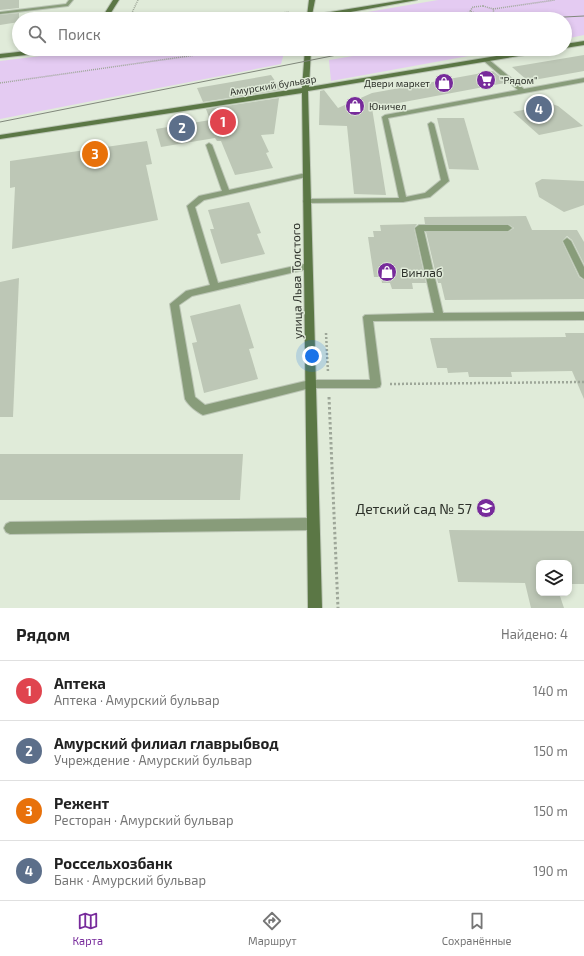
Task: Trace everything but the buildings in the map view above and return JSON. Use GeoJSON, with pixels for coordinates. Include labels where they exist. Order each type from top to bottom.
{"type":"FeatureCollection","features":[{"type":"Feature","properties":{"kind":"street"},"geometry":{"type":"LineString","coordinates":[[108,12],[116,0]]}},
{"type":"Feature","properties":{"kind":"street"},"geometry":{"type":"LineString","coordinates":[[310,12],[312,0]]}},
{"type":"Feature","properties":{"kind":"street"},"geometry":{"type":"LineString","coordinates":[[344,12],[414,0]]}},
{"type":"Feature","properties":{"kind":"street"},"geometry":{"type":"LineString","coordinates":[[572,45],[584,43]]}},
{"type":"Feature","properties":{"kind":"street"},"geometry":{"type":"LineString","coordinates":[[0,56],[12,55]]}},
{"type":"Feature","properties":{"kind":"street","name":"улица Льва Толстого"},"geometry":{"type":"LineString","coordinates":[[307,56],[305,90],[306,175],[315,608]]}},
{"type":"Feature","properties":{"kind":"street","name":"Амурский бульвар"},"geometry":{"type":"LineString","coordinates":[[0,137],[305,90],[509,56]]}},
{"type":"Feature","properties":{"kind":"lane"},"geometry":{"type":"LineString","coordinates":[[0,13],[68,5],[71,0]]}},
{"type":"Feature","properties":{"kind":"lane"},"geometry":{"type":"LineString","coordinates":[[486,60],[524,92]]}},
{"type":"Feature","properties":{"kind":"lane"},"geometry":{"type":"LineString","coordinates":[[403,200],[385,117],[584,80]]}},
{"type":"Feature","properties":{"kind":"lane"},"geometry":{"type":"LineString","coordinates":[[307,201],[403,200],[427,195],[445,181],[431,124]]}},
{"type":"Feature","properties":{"kind":"lane"},"geometry":{"type":"LineString","coordinates":[[210,145],[226,193]]}},
{"type":"Feature","properties":{"kind":"lane"},"geometry":{"type":"LineString","coordinates":[[214,287],[191,206],[202,198],[306,175]]}},
{"type":"Feature","properties":{"kind":"lane"},"geometry":{"type":"LineString","coordinates":[[439,316],[419,228],[508,228]]}},
{"type":"Feature","properties":{"kind":"lane"},"geometry":{"type":"LineString","coordinates":[[567,241],[584,276]]}},
{"type":"Feature","properties":{"kind":"lane"},"geometry":{"type":"LineString","coordinates":[[308,266],[189,293],[174,304],[190,399],[203,410],[310,384],[376,384],[368,317],[584,316]]}},
{"type":"Feature","properties":{"kind":"lane"},"geometry":{"type":"LineString","coordinates":[[10,528],[313,524]]}},
{"type":"Feature","properties":{"kind":"path"},"geometry":{"type":"LineString","coordinates":[[132,12],[138,0]]}},
{"type":"Feature","properties":{"kind":"path"},"geometry":{"type":"LineString","coordinates":[[471,12],[470,9],[476,6],[483,6],[493,9],[555,0]]}},
{"type":"Feature","properties":{"kind":"path"},"geometry":{"type":"LineString","coordinates":[[289,12],[311,9]]}},
{"type":"Feature","properties":{"kind":"path"},"geometry":{"type":"LineString","coordinates":[[0,83],[189,56]]}},
{"type":"Feature","properties":{"kind":"path"},"geometry":{"type":"LineString","coordinates":[[326,328],[338,608]]}},
{"type":"Feature","properties":{"kind":"path"},"geometry":{"type":"LineString","coordinates":[[376,384],[584,382]]}},
{"type":"Feature","properties":{"kind":"shaded area"},"geometry":{"type":"Polygon","coordinates":[[[438,0],[584,0],[584,35],[572,38],[572,12],[368,12],[438,0]]]}},
{"type":"Feature","properties":{"kind":"shaded area"},"geometry":{"type":"Polygon","coordinates":[[[41,56],[283,56],[281,64],[0,119],[0,61],[41,56]]]}},
{"type":"Feature","properties":{"kind":"shaded area"},"geometry":{"type":"Polygon","coordinates":[[[353,56],[468,56],[331,81],[329,60],[353,56]]]}},
{"type":"Feature","properties":{"kind":"tram line"},"geometry":{"type":"LineString","coordinates":[[572,17],[584,16]]}},
{"type":"Feature","properties":{"kind":"tram line"},"geometry":{"type":"LineString","coordinates":[[0,122],[332,56]]}},
{"type":"Feature","properties":{"kind":"place","name":"\"Рядом\""},"geometry":{"type":"Point","coordinates":[486,80]}},
{"type":"Feature","properties":{"kind":"place","name":"Двери маркет"},"geometry":{"type":"Point","coordinates":[444,83]}},
{"type":"Feature","properties":{"kind":"place","name":"Юничел"},"geometry":{"type":"Point","coordinates":[355,106]}},
{"type":"Feature","properties":{"kind":"place","name":"Россельхозбанк"},"geometry":{"type":"Point","coordinates":[539,109]}},
{"type":"Feature","properties":{"kind":"place","name":"Аптека"},"geometry":{"type":"Point","coordinates":[223,122]}},
{"type":"Feature","properties":{"kind":"place","name":"Амурский филиал главрыбвод"},"geometry":{"type":"Point","coordinates":[182,128]}},
{"type":"Feature","properties":{"kind":"place","name":"Режент"},"geometry":{"type":"Point","coordinates":[95,154]}},
{"type":"Feature","properties":{"kind":"place","name":"Винлаб"},"geometry":{"type":"Point","coordinates":[387,272]}},
{"type":"Feature","properties":{"kind":"place","name":"Детский сад № 57"},"geometry":{"type":"Point","coordinates":[486,508]}}]}
